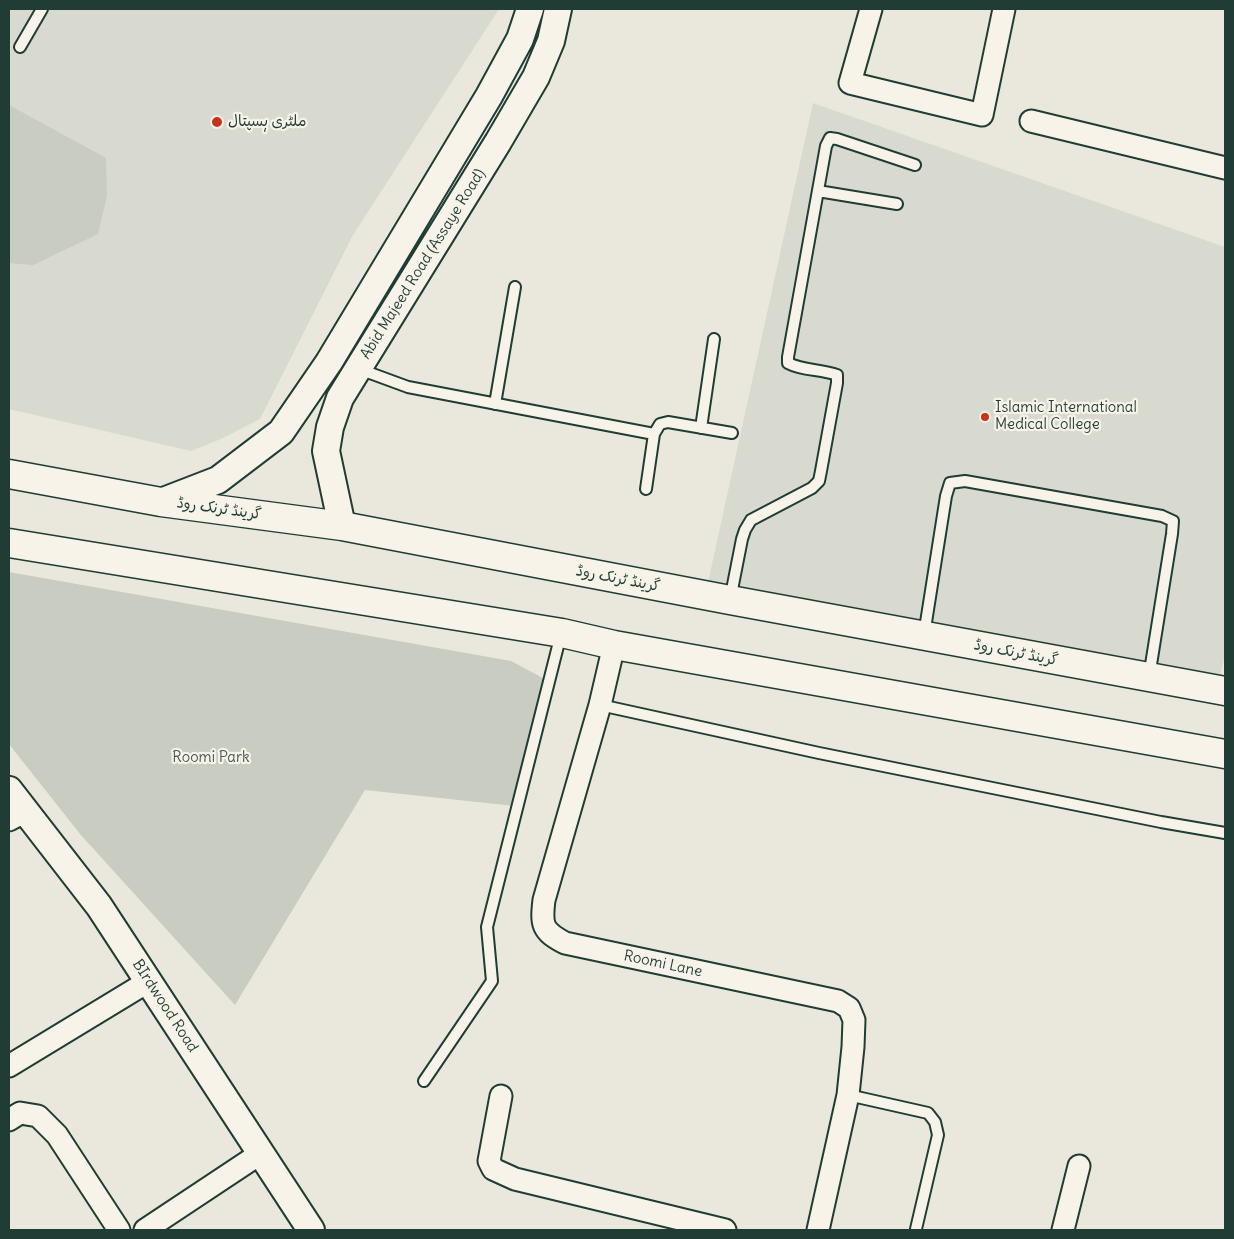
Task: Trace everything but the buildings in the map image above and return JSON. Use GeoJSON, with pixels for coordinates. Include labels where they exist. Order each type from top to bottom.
{"type":"FeatureCollection","features":[{"type":"Feature","properties":{"kind":"highway","name":"گرینڈ ٹرنک روڈ"},"geometry":{"type":"LineString","coordinates":[[9,474],[161,502],[342,526],[1225,691]]}},
{"type":"Feature","properties":{"kind":"highway"},"geometry":{"type":"LineString","coordinates":[[9,543],[562,633],[614,645],[1225,754]]}},
{"type":"Feature","properties":{"kind":"street","name":"Abid Majeed Road (Assaye Road)"},"geometry":{"type":"LineString","coordinates":[[161,502],[218,480],[281,432],[329,362],[490,96],[520,39],[530,9]]}},
{"type":"Feature","properties":{"kind":"street","name":"Abid Majeed Road (Assaye Road)"},"geometry":{"type":"LineString","coordinates":[[342,526],[326,451],[330,427],[340,398],[536,77],[551,41],[558,9]]}},
{"type":"Feature","properties":{"kind":"street"},"geometry":{"type":"LineString","coordinates":[[872,9],[850,83],[982,114],[1004,9]]}},
{"type":"Feature","properties":{"kind":"street"},"geometry":{"type":"LineString","coordinates":[[1031,121],[1225,168]]}},
{"type":"Feature","properties":{"kind":"street"},"geometry":{"type":"LineString","coordinates":[[9,554],[54,551]]}},
{"type":"Feature","properties":{"kind":"street","name":"Roomi Lane"},"geometry":{"type":"LineString","coordinates":[[614,645],[600,705],[544,900],[542,920],[546,930],[565,943],[838,1001],[849,1008],[854,1020],[854,1041],[848,1095],[818,1230]]}},
{"type":"Feature","properties":{"kind":"street","name":"BIrdwood Road"},"geometry":{"type":"LineString","coordinates":[[9,790],[17,816],[99,906],[311,1230]]}},
{"type":"Feature","properties":{"kind":"street"},"geometry":{"type":"LineString","coordinates":[[9,1066],[149,981]]}},
{"type":"Feature","properties":{"kind":"street"},"geometry":{"type":"LineString","coordinates":[[500,1096],[489,1161],[493,1169],[514,1179],[725,1230]]}},
{"type":"Feature","properties":{"kind":"street"},"geometry":{"type":"LineString","coordinates":[[9,1120],[20,1114],[38,1116],[57,1135],[119,1230]]}},
{"type":"Feature","properties":{"kind":"street"},"geometry":{"type":"LineString","coordinates":[[145,1230],[261,1154]]}},
{"type":"Feature","properties":{"kind":"street"},"geometry":{"type":"LineString","coordinates":[[1063,1230],[1079,1166]]}},
{"type":"Feature","properties":{"kind":"lane"},"geometry":{"type":"LineString","coordinates":[[20,47],[42,9]]}},
{"type":"Feature","properties":{"kind":"lane"},"geometry":{"type":"LineString","coordinates":[[730,600],[742,539],[751,520],[812,488],[819,481],[837,375],[794,366],[788,363],[788,357],[826,146],[830,138],[838,139],[915,165]]}},
{"type":"Feature","properties":{"kind":"lane"},"geometry":{"type":"LineString","coordinates":[[818,191],[897,204]]}},
{"type":"Feature","properties":{"kind":"lane"},"geometry":{"type":"LineString","coordinates":[[495,404],[515,287]]}},
{"type":"Feature","properties":{"kind":"lane"},"geometry":{"type":"LineString","coordinates":[[701,428],[714,339]]}},
{"type":"Feature","properties":{"kind":"lane"},"geometry":{"type":"LineString","coordinates":[[358,369],[408,387],[654,434]]}},
{"type":"Feature","properties":{"kind":"lane"},"geometry":{"type":"LineString","coordinates":[[646,488],[654,434],[660,424],[668,422],[732,433]]}},
{"type":"Feature","properties":{"kind":"lane"},"geometry":{"type":"LineString","coordinates":[[924,636],[946,496],[950,484],[965,481],[1162,516],[1172,521],[1172,534],[1149,678]]}},
{"type":"Feature","properties":{"kind":"lane"},"geometry":{"type":"LineString","coordinates":[[424,1081],[492,981],[487,927],[562,633]]}},
{"type":"Feature","properties":{"kind":"lane"},"geometry":{"type":"LineString","coordinates":[[600,705],[819,753],[1225,834]]}},
{"type":"Feature","properties":{"kind":"lane"},"geometry":{"type":"LineString","coordinates":[[848,1095],[928,1113],[935,1122],[938,1135],[916,1229]]}},
{"type":"Feature","properties":{"kind":"shaded area","name":"ملٹری ہسپتال"},"geometry":{"type":"Polygon","coordinates":[[[9,9],[499,9],[353,235],[260,419],[221,439],[191,451],[9,409],[9,9]]]}},
{"type":"Feature","properties":{"kind":"shaded area","name":"Islamic International Medical College"},"geometry":{"type":"Polygon","coordinates":[[[813,103],[1225,247],[1225,654],[1219,681],[707,587],[813,103]]]}},
{"type":"Feature","properties":{"kind":"green space"},"geometry":{"type":"Polygon","coordinates":[[[9,105],[106,158],[107,196],[98,234],[33,265],[9,263],[9,105]]]}},
{"type":"Feature","properties":{"kind":"green space","name":"Roomi Park"},"geometry":{"type":"Polygon","coordinates":[[[9,572],[511,661],[554,684],[524,807],[365,790],[235,1005],[80,834],[9,744],[9,572]]]}},
{"type":"Feature","properties":{"kind":"place","name":"ملٹری ہسپتال"},"geometry":{"type":"Point","coordinates":[217,122]}},
{"type":"Feature","properties":{"kind":"place","name":"Islamic International Medical College"},"geometry":{"type":"Point","coordinates":[985,417]}}]}
